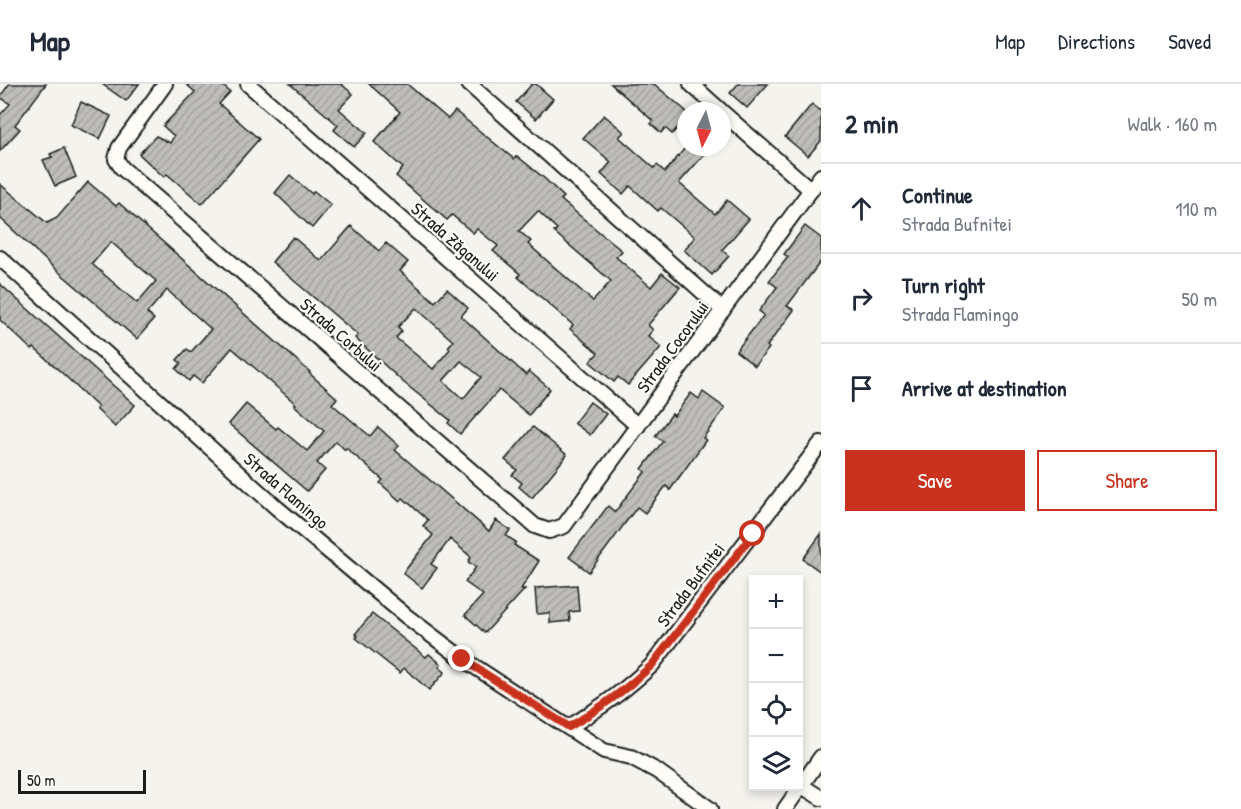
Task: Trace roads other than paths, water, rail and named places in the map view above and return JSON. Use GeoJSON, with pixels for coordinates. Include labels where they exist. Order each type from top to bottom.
{"type":"FeatureCollection","features":[{"type":"Feature","properties":{"kind":"street","name":"Strada Corbului"},"geometry":{"type":"LineString","coordinates":[[165,84],[119,148],[116,159],[122,168],[491,488],[536,526],[549,531]]}},
{"type":"Feature","properties":{"kind":"street","name":"Strada Zăganului"},"geometry":{"type":"LineString","coordinates":[[248,84],[638,426]]}},
{"type":"Feature","properties":{"kind":"street"},"geometry":{"type":"LineString","coordinates":[[469,84],[723,310]]}},
{"type":"Feature","properties":{"kind":"street"},"geometry":{"type":"LineString","coordinates":[[691,84],[712,102]]}},
{"type":"Feature","properties":{"kind":"street"},"geometry":{"type":"LineString","coordinates":[[731,119],[811,190]]}},
{"type":"Feature","properties":{"kind":"street","name":"Strada Cocorului"},"geometry":{"type":"LineString","coordinates":[[549,531],[564,526],[821,176]]}},
{"type":"Feature","properties":{"kind":"street","name":"Strada Flamingo"},"geometry":{"type":"LineString","coordinates":[[0,258],[277,508],[406,616],[462,659],[604,751],[631,757],[657,771],[710,809]]}},
{"type":"Feature","properties":{"kind":"street","name":"Strada Bufnitei"},"geometry":{"type":"LineString","coordinates":[[569,727],[598,710],[652,665],[821,443]]}},
{"type":"Feature","properties":{"kind":"street"},"geometry":{"type":"LineString","coordinates":[[803,784],[821,757]]}},
{"type":"Feature","properties":{"kind":"street"},"geometry":{"type":"LineString","coordinates":[[803,787],[821,798]]}},
{"type":"Feature","properties":{"kind":"street"},"geometry":{"type":"LineString","coordinates":[[785,809],[798,791]]}}]}
